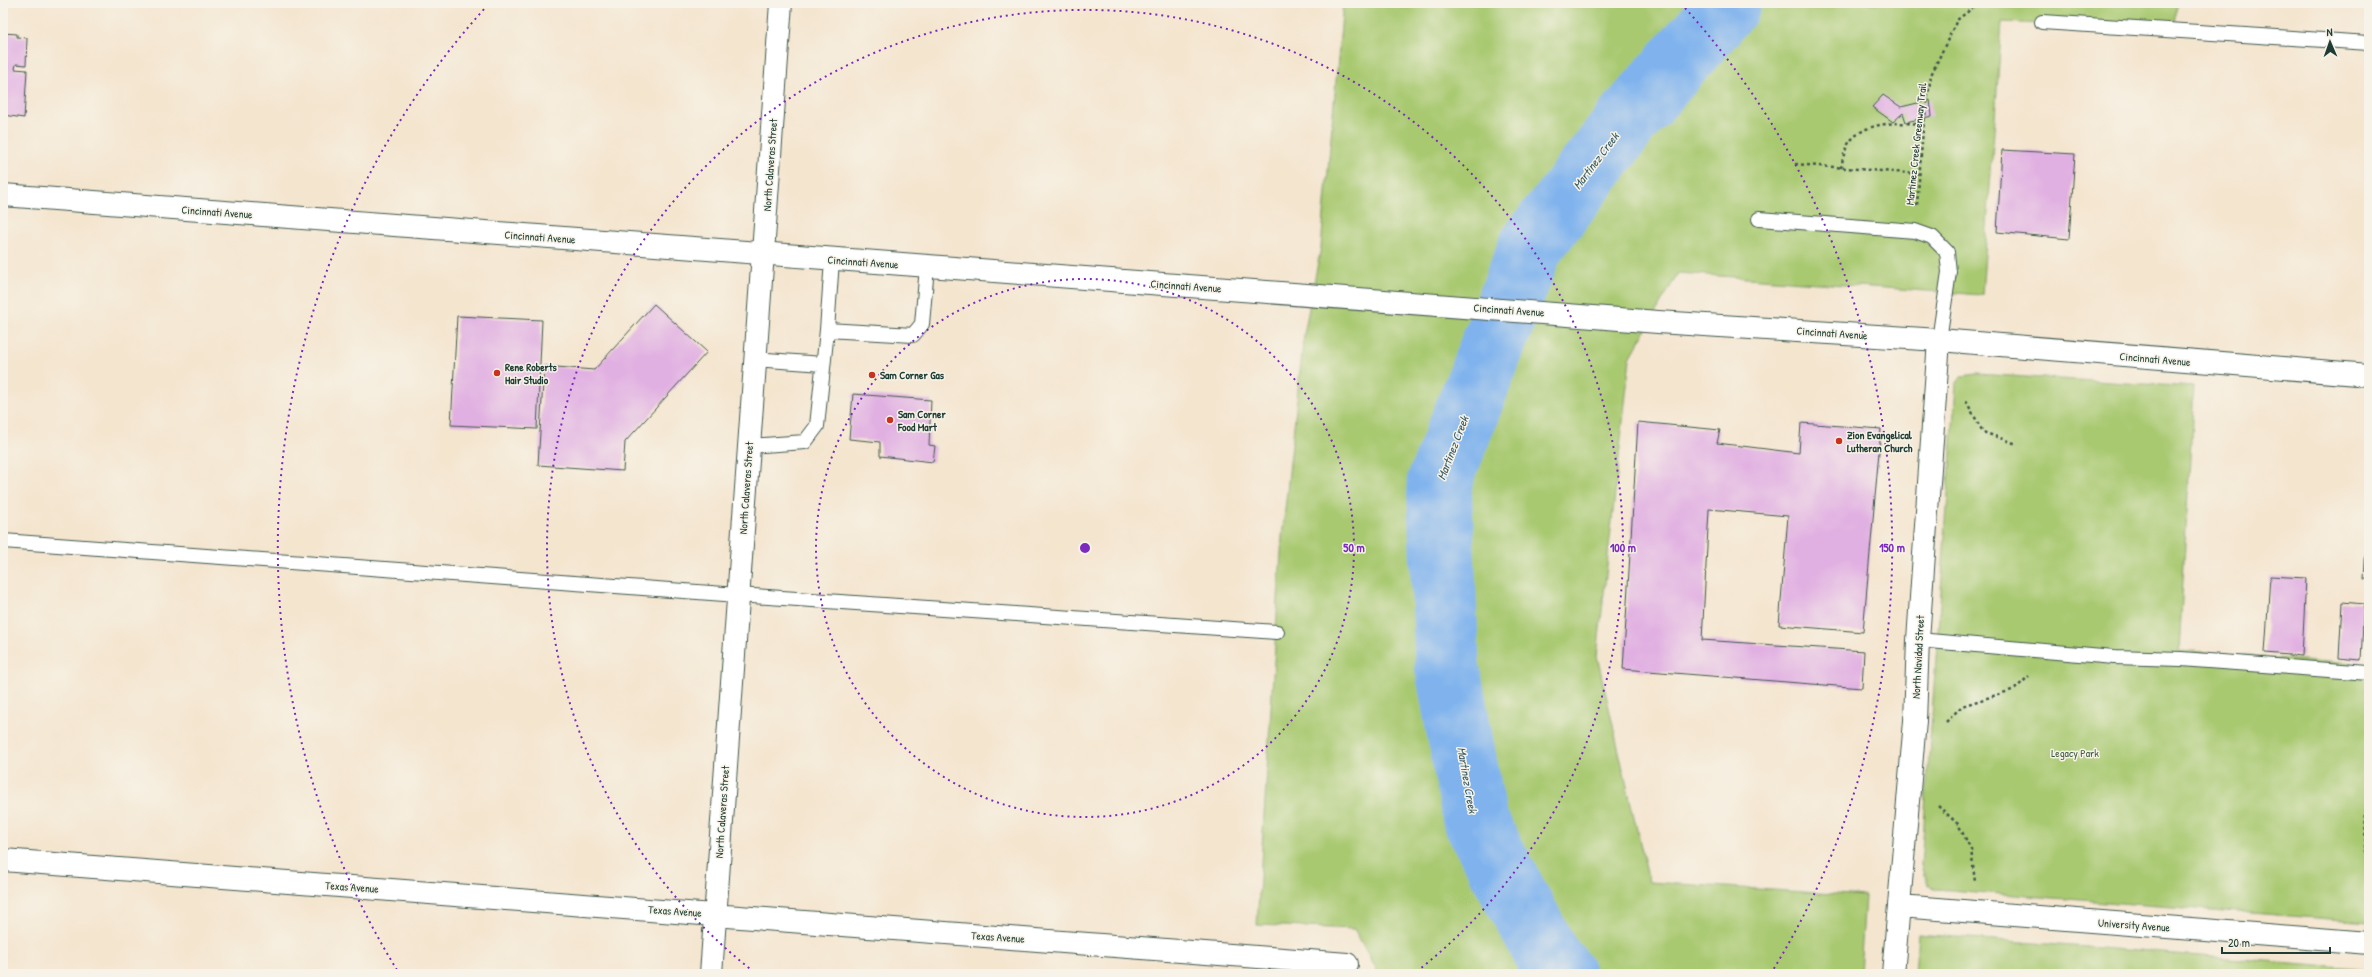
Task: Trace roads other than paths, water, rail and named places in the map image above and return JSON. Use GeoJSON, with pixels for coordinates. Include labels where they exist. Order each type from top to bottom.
{"type":"FeatureCollection","features":[{"type":"Feature","properties":{"kind":"street","name":"North Calaveras Street"},"geometry":{"type":"LineString","coordinates":[[710,974],[781,3]]}},
{"type":"Feature","properties":{"kind":"street","name":"Cincinnati Avenue"},"geometry":{"type":"LineString","coordinates":[[3,195],[763,255],[1658,322],[1940,340],[2369,375]]}},
{"type":"Feature","properties":{"kind":"street","name":"North Navidad Street"},"geometry":{"type":"LineString","coordinates":[[1893,974],[1915,721],[1918,640],[1940,340]]}},
{"type":"Feature","properties":{"kind":"street","name":"Texas Avenue"},"geometry":{"type":"LineString","coordinates":[[3,860],[1347,964]]}},
{"type":"Feature","properties":{"kind":"street","name":"University Avenue"},"geometry":{"type":"LineString","coordinates":[[1900,906],[2369,943]]}},
{"type":"Feature","properties":{"kind":"lane"},"geometry":{"type":"LineString","coordinates":[[2042,22],[2369,43]]}},
{"type":"Feature","properties":{"kind":"lane"},"geometry":{"type":"LineString","coordinates":[[1759,219],[1915,231],[1932,237],[1947,252],[1949,272],[1940,340]]}},
{"type":"Feature","properties":{"kind":"lane"},"geometry":{"type":"LineString","coordinates":[[749,446],[805,442],[817,426],[827,330],[832,260]]}},
{"type":"Feature","properties":{"kind":"lane"},"geometry":{"type":"LineString","coordinates":[[827,330],[913,335],[922,324],[927,267]]}},
{"type":"Feature","properties":{"kind":"lane"},"geometry":{"type":"LineString","coordinates":[[755,359],[823,364]]}},
{"type":"Feature","properties":{"kind":"lane"},"geometry":{"type":"LineString","coordinates":[[3,541],[738,595],[1277,632]]}},
{"type":"Feature","properties":{"kind":"lane"},"geometry":{"type":"LineString","coordinates":[[1918,640],[2114,657],[2181,659],[2369,673]]}},
{"type":"Feature","properties":{"kind":"waterway","name":"Martinez Creek"},"geometry":{"type":"LineString","coordinates":[[1562,974],[1546,953],[1475,820],[1447,665],[1439,483],[1531,246],[1628,120],[1729,3]]}},
{"type":"Feature","properties":{"kind":"place","name":"Rene Roberts Hair Studio"},"geometry":{"type":"Point","coordinates":[497,373]}},
{"type":"Feature","properties":{"kind":"place","name":"Sam Corner Gas"},"geometry":{"type":"Point","coordinates":[872,375]}},
{"type":"Feature","properties":{"kind":"place","name":"Sam Corner Food Mart"},"geometry":{"type":"Point","coordinates":[890,420]}},
{"type":"Feature","properties":{"kind":"place","name":"Zion Evangelical Lutheran Church"},"geometry":{"type":"Point","coordinates":[1839,441]}},
{"type":"Feature","properties":{"kind":"park label","name":"Legacy Park"},"geometry":{"type":"Point","coordinates":[2075,753]}}]}
